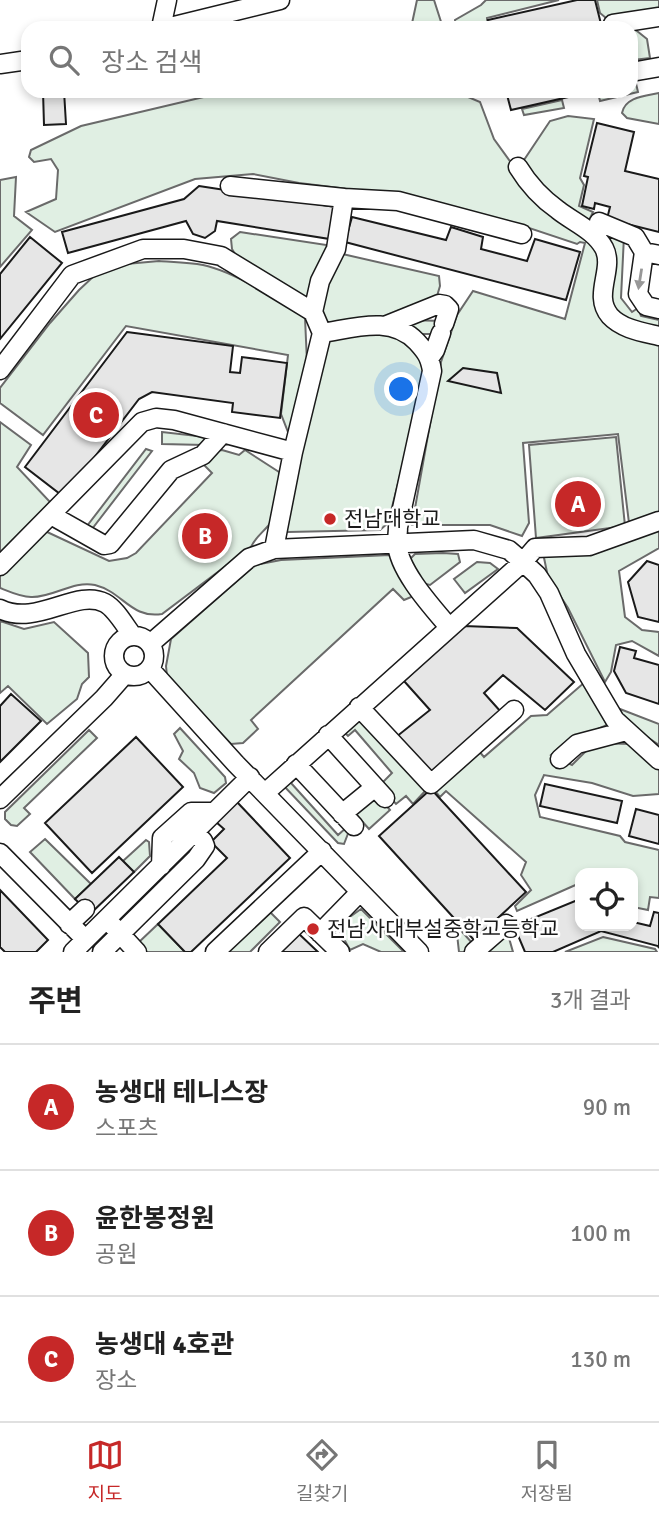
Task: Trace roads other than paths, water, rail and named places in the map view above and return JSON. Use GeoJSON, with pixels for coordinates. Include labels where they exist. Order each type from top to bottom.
{"type":"FeatureCollection","features":[{"type":"Feature","properties":{"kind":"street"},"geometry":{"type":"LineString","coordinates":[[162,21],[167,0]]}},
{"type":"Feature","properties":{"kind":"street"},"geometry":{"type":"LineString","coordinates":[[194,21],[280,0]]}},
{"type":"Feature","properties":{"kind":"street"},"geometry":{"type":"LineString","coordinates":[[633,21],[659,17]]}},
{"type":"Feature","properties":{"kind":"street"},"geometry":{"type":"LineString","coordinates":[[0,64],[21,61]]}},
{"type":"Feature","properties":{"kind":"street"},"geometry":{"type":"LineString","coordinates":[[638,71],[659,67]]}},
{"type":"Feature","properties":{"kind":"street"},"geometry":{"type":"LineString","coordinates":[[518,166],[536,192],[599,239],[606,251],[607,265],[602,289],[607,312],[617,323],[659,336]]}},
{"type":"Feature","properties":{"kind":"street"},"geometry":{"type":"LineString","coordinates":[[230,186],[398,201],[522,234]]}},
{"type":"Feature","properties":{"kind":"street"},"geometry":{"type":"LineString","coordinates":[[306,308],[336,249],[344,198]]}},
{"type":"Feature","properties":{"kind":"street"},"geometry":{"type":"LineString","coordinates":[[599,222],[635,237],[652,253],[638,295],[646,306],[659,309]]}},
{"type":"Feature","properties":{"kind":"street"},"geometry":{"type":"LineString","coordinates":[[0,370],[72,275],[143,249],[184,248],[221,256],[306,308],[322,332],[293,452],[274,549]]}},
{"type":"Feature","properties":{"kind":"street"},"geometry":{"type":"LineString","coordinates":[[322,332],[387,325],[439,304],[445,305],[449,309],[430,357]]}},
{"type":"Feature","properties":{"kind":"street"},"geometry":{"type":"LineString","coordinates":[[387,325],[407,332],[430,357],[432,371],[398,527],[397,544],[400,556],[419,589],[449,627]]}},
{"type":"Feature","properties":{"kind":"street"},"geometry":{"type":"LineString","coordinates":[[0,566],[142,422],[156,418],[174,420],[293,452]]}},
{"type":"Feature","properties":{"kind":"street"},"geometry":{"type":"LineString","coordinates":[[51,515],[104,545],[110,544],[171,470],[203,455],[223,433]]}},
{"type":"Feature","properties":{"kind":"street"},"geometry":{"type":"LineString","coordinates":[[265,793],[523,562],[535,548],[589,546],[659,521]]}},
{"type":"Feature","properties":{"kind":"street"},"geometry":{"type":"LineString","coordinates":[[150,644],[249,558],[274,549],[474,540],[494,544],[509,550],[537,575],[549,593],[576,654],[615,720],[659,760]]}},
{"type":"Feature","properties":{"kind":"street"},"geometry":{"type":"LineString","coordinates":[[0,608],[29,614],[50,611],[80,600],[96,600],[108,604],[133,636]]}},
{"type":"Feature","properties":{"kind":"street"},"geometry":{"type":"LineString","coordinates":[[133,636],[146,639],[150,644],[155,657],[150,669],[140,675],[125,674],[115,663],[115,650],[122,640],[133,636]]}},
{"type":"Feature","properties":{"kind":"street"},"geometry":{"type":"LineString","coordinates":[[150,669],[419,952]]}},
{"type":"Feature","properties":{"kind":"street"},"geometry":{"type":"LineString","coordinates":[[0,799],[104,698],[125,674]]}},
{"type":"Feature","properties":{"kind":"street"},"geometry":{"type":"LineString","coordinates":[[601,698],[622,704]]}},
{"type":"Feature","properties":{"kind":"street"},"geometry":{"type":"LineString","coordinates":[[359,708],[431,784],[514,710]]}},
{"type":"Feature","properties":{"kind":"street"},"geometry":{"type":"LineString","coordinates":[[560,759],[577,744],[626,731]]}},
{"type":"Feature","properties":{"kind":"street"},"geometry":{"type":"LineString","coordinates":[[296,764],[348,820],[380,792],[328,735]]}},
{"type":"Feature","properties":{"kind":"street"},"geometry":{"type":"LineString","coordinates":[[0,853],[69,924],[79,945],[250,777]]}},
{"type":"Feature","properties":{"kind":"street"},"geometry":{"type":"LineString","coordinates":[[161,866],[162,838],[191,812],[213,813]]}},
{"type":"Feature","properties":{"kind":"street"},"geometry":{"type":"LineString","coordinates":[[102,952],[205,846],[194,832]]}},
{"type":"Feature","properties":{"kind":"street"},"geometry":{"type":"LineString","coordinates":[[215,952],[322,851]]}},
{"type":"Feature","properties":{"kind":"street"},"geometry":{"type":"LineString","coordinates":[[320,933],[360,892]]}},
{"type":"Feature","properties":{"kind":"street"},"geometry":{"type":"LineString","coordinates":[[69,924],[85,909]]}},
{"type":"Feature","properties":{"kind":"street"},"geometry":{"type":"LineString","coordinates":[[268,952],[304,917],[340,952]]}},
{"type":"Feature","properties":{"kind":"street"},"geometry":{"type":"LineString","coordinates":[[106,919],[137,952]]}},
{"type":"Feature","properties":{"kind":"street"},"geometry":{"type":"LineString","coordinates":[[474,952],[506,925]]}},
{"type":"Feature","properties":{"kind":"place","name":"농생대 4호관"},"geometry":{"type":"Point","coordinates":[96,415]}},
{"type":"Feature","properties":{"kind":"place","name":"농생대 테니스장"},"geometry":{"type":"Point","coordinates":[578,504]}},
{"type":"Feature","properties":{"kind":"place","name":"전남대학교"},"geometry":{"type":"Point","coordinates":[330,519]}},
{"type":"Feature","properties":{"kind":"place","name":"윤한봉정원"},"geometry":{"type":"Point","coordinates":[205,536]}},
{"type":"Feature","properties":{"kind":"place","name":"전남사대부설중학고등학교"},"geometry":{"type":"Point","coordinates":[313,929]}}]}
